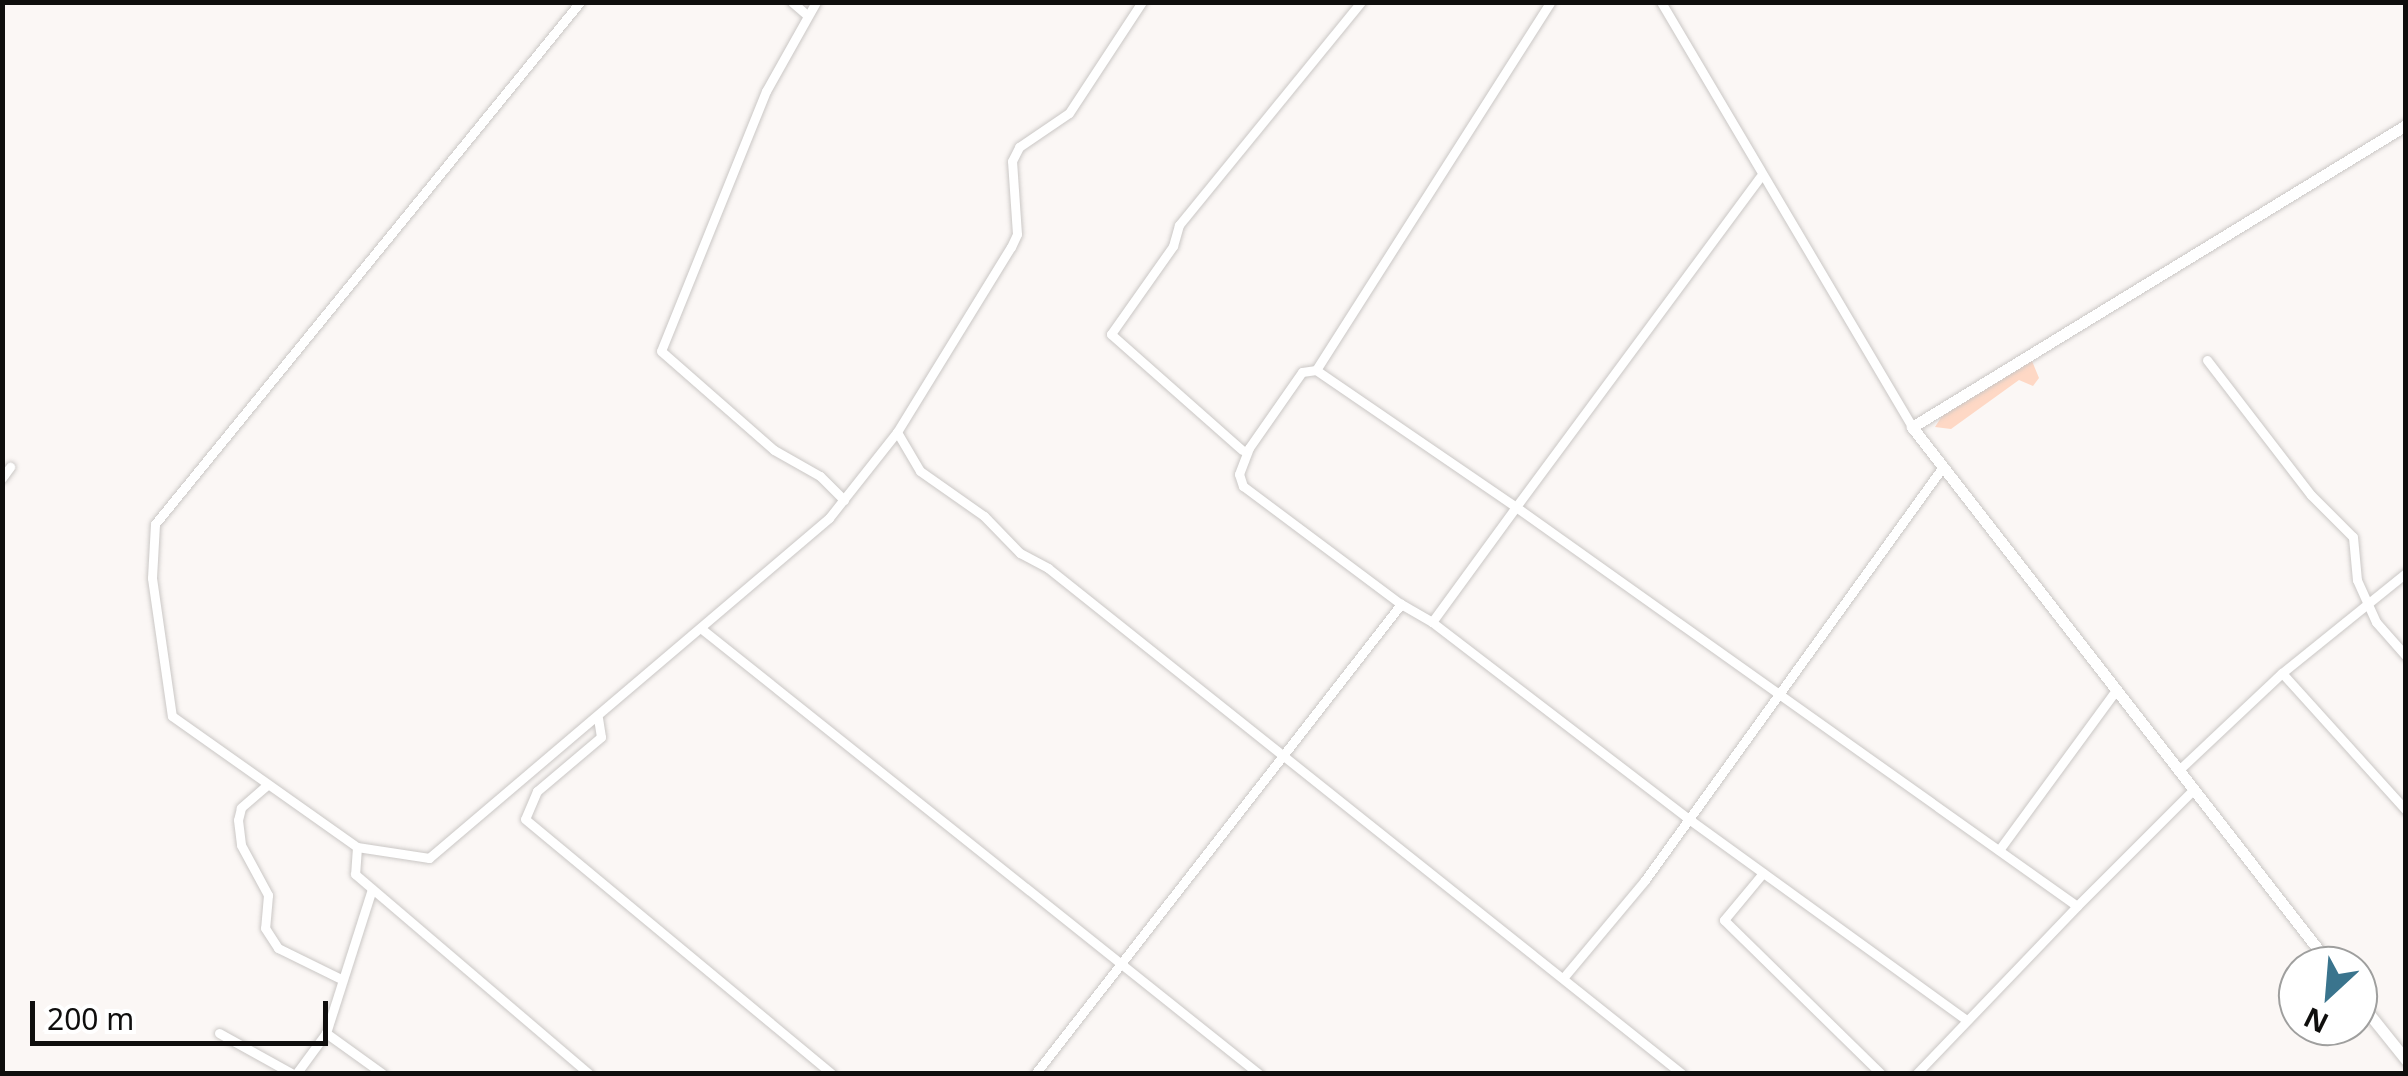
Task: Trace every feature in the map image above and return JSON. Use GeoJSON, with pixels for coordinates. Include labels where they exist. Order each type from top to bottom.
{"type":"FeatureCollection","features":[{"type":"Feature","properties":{"kind":"street"},"geometry":{"type":"LineString","coordinates":[[580,2],[154,524],[152,578],[172,716],[356,847],[429,858],[703,630],[844,500],[897,432],[1012,248],[1017,234],[1012,161],[1019,147],[1068,113],[1142,2]]}},
{"type":"Feature","properties":{"kind":"street"},"geometry":{"type":"LineString","coordinates":[[792,2],[808,15]]}},
{"type":"Feature","properties":{"kind":"street"},"geometry":{"type":"LineString","coordinates":[[816,2],[707,226],[661,351],[844,500]]}},
{"type":"Feature","properties":{"kind":"street"},"geometry":{"type":"LineString","coordinates":[[1242,450],[1111,334],[1172,246],[1179,225],[1362,2]]}},
{"type":"Feature","properties":{"kind":"street"},"geometry":{"type":"LineString","coordinates":[[1316,370],[1550,2]]}},
{"type":"Feature","properties":{"kind":"street"},"geometry":{"type":"LineString","coordinates":[[1661,2],[1760,177],[1912,427],[2315,946]]}},
{"type":"Feature","properties":{"kind":"street"},"geometry":{"type":"LineString","coordinates":[[1912,427],[2406,125]]}},
{"type":"Feature","properties":{"kind":"street"},"geometry":{"type":"LineString","coordinates":[[1432,622],[1760,177]]}},
{"type":"Feature","properties":{"kind":"street"},"geometry":{"type":"LineString","coordinates":[[2207,360],[2311,495],[2353,537],[2357,580],[2367,602],[2406,656]]}},
{"type":"Feature","properties":{"kind":"street"},"geometry":{"type":"LineString","coordinates":[[1964,1018],[1686,818],[1432,622],[1400,604],[1243,486],[1239,474],[1249,448],[1302,372],[1316,370],[1516,506],[2077,906]]}},
{"type":"Feature","properties":{"kind":"street"},"geometry":{"type":"LineString","coordinates":[[897,432],[920,470],[1682,1074]]}},
{"type":"Feature","properties":{"kind":"street"},"geometry":{"type":"LineString","coordinates":[[2,478],[10,467]]}},
{"type":"Feature","properties":{"kind":"street"},"geometry":{"type":"LineString","coordinates":[[1564,978],[1942,468]]}},
{"type":"Feature","properties":{"kind":"street"},"geometry":{"type":"LineString","coordinates":[[2180,769],[2282,673],[2406,573]]}},
{"type":"Feature","properties":{"kind":"street"},"geometry":{"type":"LineString","coordinates":[[1035,1074],[1400,604]]}},
{"type":"Feature","properties":{"kind":"street"},"geometry":{"type":"LineString","coordinates":[[703,630],[1258,1074]]}},
{"type":"Feature","properties":{"kind":"street"},"geometry":{"type":"LineString","coordinates":[[2282,673],[2406,810]]}},
{"type":"Feature","properties":{"kind":"street"},"geometry":{"type":"LineString","coordinates":[[1999,850],[2116,690]]}},
{"type":"Feature","properties":{"kind":"street"},"geometry":{"type":"LineString","coordinates":[[598,718],[601,737],[537,791],[524,819],[832,1074]]}},
{"type":"Feature","properties":{"kind":"street"},"geometry":{"type":"LineString","coordinates":[[267,785],[240,808],[238,820],[241,845],[268,895],[264,928],[278,948],[339,978]]}},
{"type":"Feature","properties":{"kind":"street"},"geometry":{"type":"LineString","coordinates":[[1916,1074],[1964,1018],[2192,791]]}},
{"type":"Feature","properties":{"kind":"street"},"geometry":{"type":"LineString","coordinates":[[356,847],[355,874],[589,1074]]}},
{"type":"Feature","properties":{"kind":"street"},"geometry":{"type":"LineString","coordinates":[[1764,873],[1724,920],[1882,1074]]}},
{"type":"Feature","properties":{"kind":"street"},"geometry":{"type":"LineString","coordinates":[[219,1033],[295,1074],[326,1032],[339,978],[372,889]]}},
{"type":"Feature","properties":{"kind":"street"},"geometry":{"type":"LineString","coordinates":[[2378,1024],[2405,1057]]}},
{"type":"Feature","properties":{"kind":"street"},"geometry":{"type":"LineString","coordinates":[[326,1032],[384,1074]]}},
{"type":"Feature","properties":{"kind":"shaded area"},"geometry":{"type":"Polygon","coordinates":[[[2032,361],[2039,378],[2033,386],[2019,380],[1951,429],[1935,427],[1942,416],[2032,361]]]}}]}
